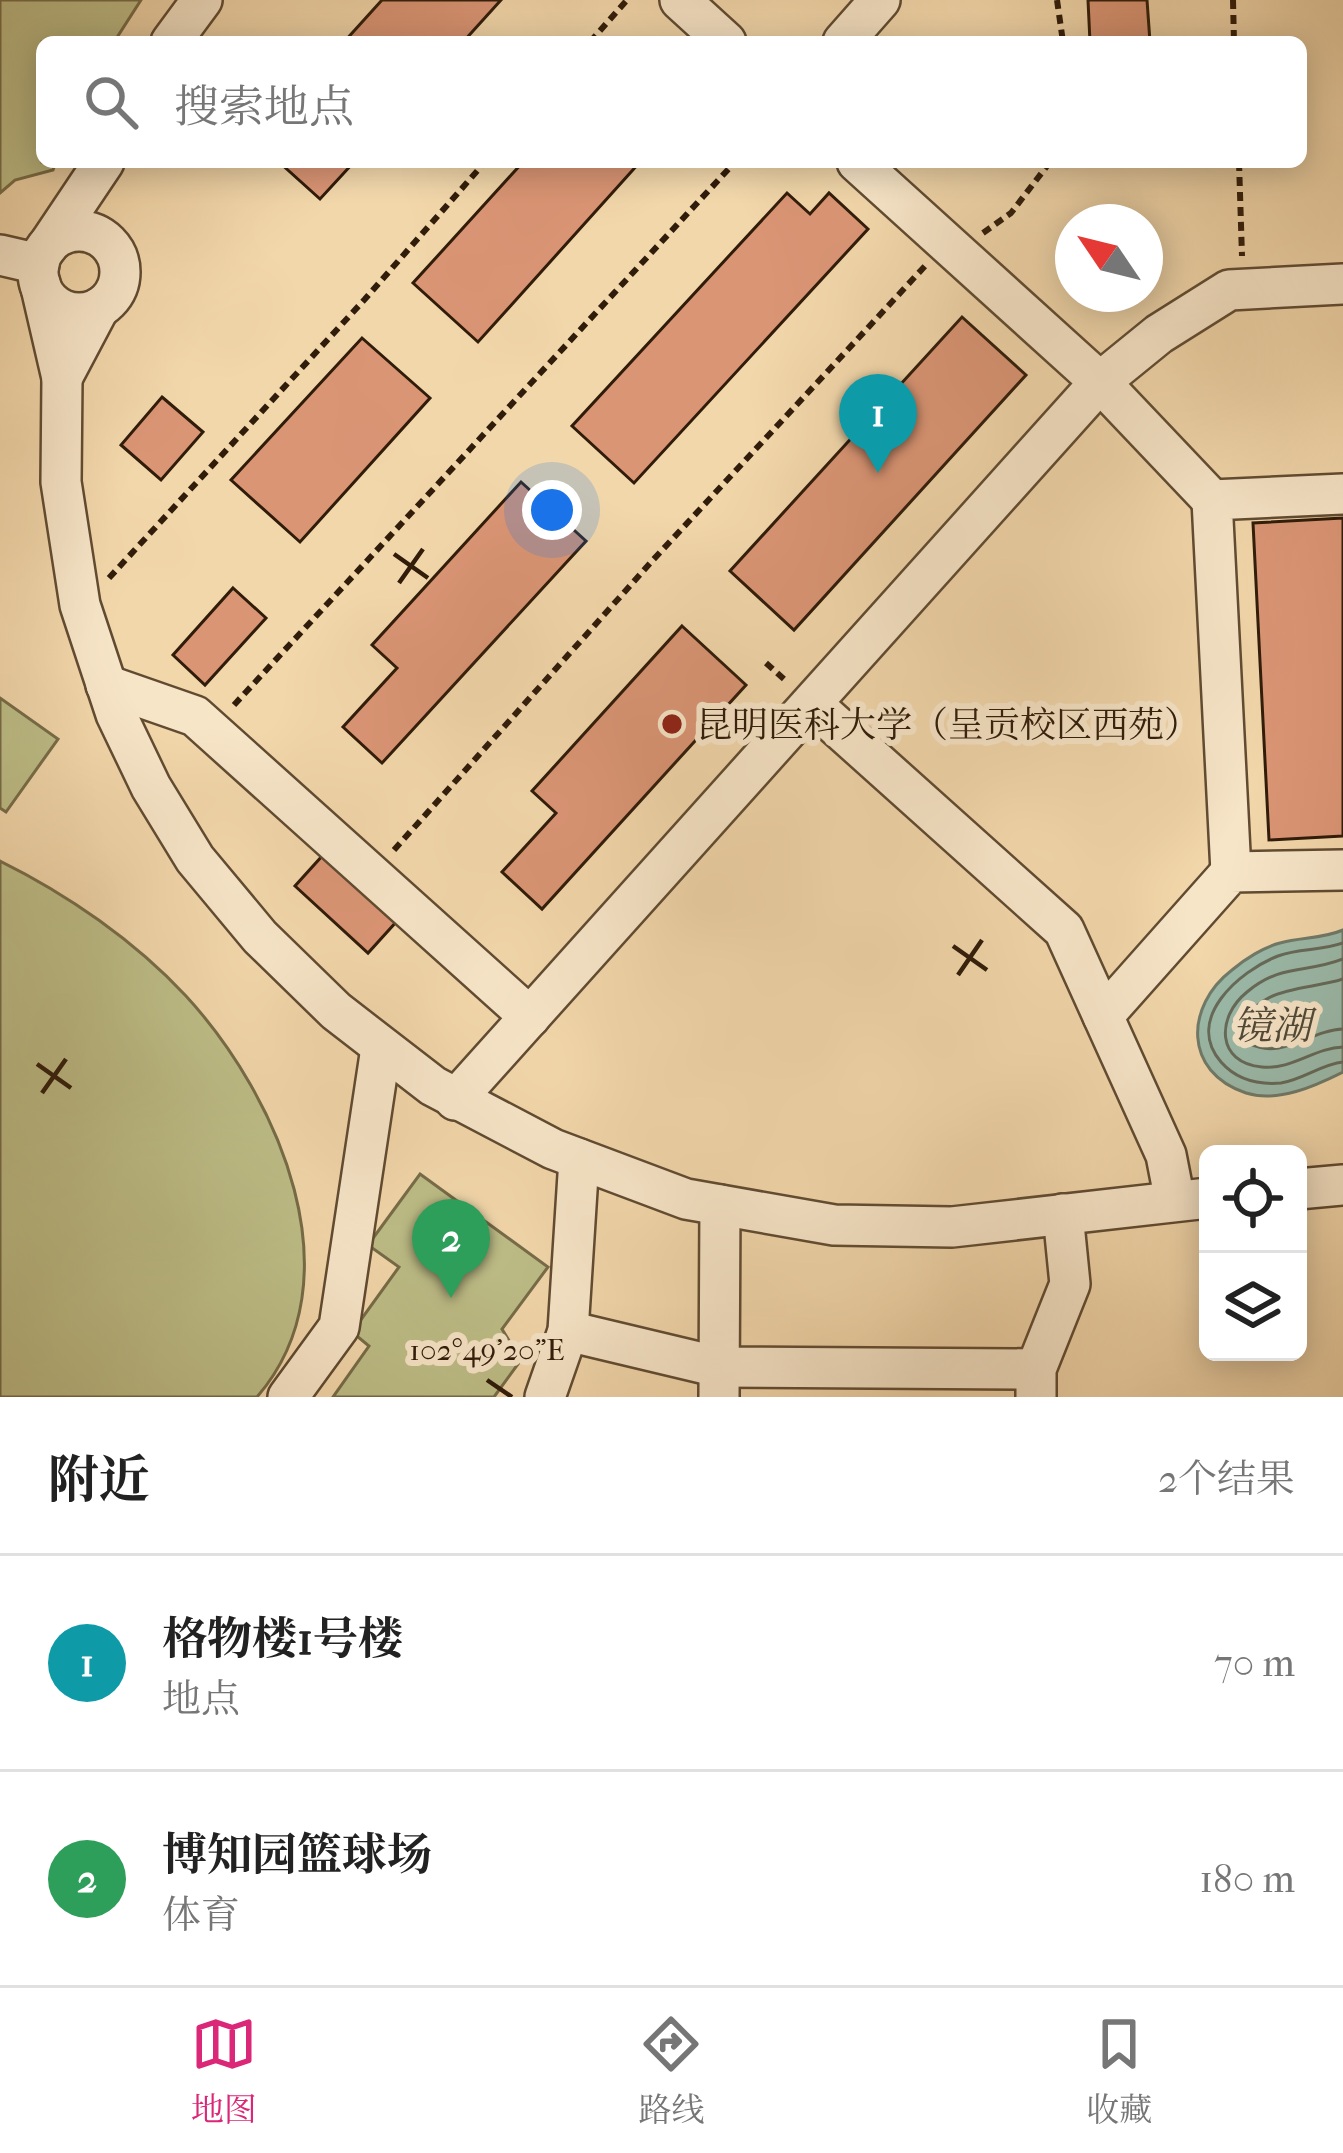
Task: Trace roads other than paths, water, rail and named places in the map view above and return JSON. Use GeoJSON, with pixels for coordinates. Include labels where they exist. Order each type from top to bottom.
{"type":"FeatureCollection","features":[{"type":"Feature","properties":{"kind":"street"},"geometry":{"type":"LineString","coordinates":[[175,36],[202,0]]}},
{"type":"Feature","properties":{"kind":"street"},"geometry":{"type":"LineString","coordinates":[[680,0],[719,36]]}},
{"type":"Feature","properties":{"kind":"street"},"geometry":{"type":"LineString","coordinates":[[848,36],[880,0]]}},
{"type":"Feature","properties":{"kind":"street"},"geometry":{"type":"LineString","coordinates":[[102,168],[40,264],[50,301],[61,308],[86,313],[99,308],[109,300],[121,276],[107,168]]}},
{"type":"Feature","properties":{"kind":"street"},"geometry":{"type":"LineString","coordinates":[[864,168],[1100,382],[1212,500],[1231,872],[1103,1016]]}},
{"type":"Feature","properties":{"kind":"street"},"geometry":{"type":"LineString","coordinates":[[114,250],[106,239],[79,230],[53,240],[40,264],[62,378],[62,482],[80,604],[106,685],[151,787],[195,859],[260,937],[381,1048],[455,1100],[579,1159],[686,1199],[834,1225],[952,1226],[1192,1199],[1166,1155],[1064,930],[812,704]]}},
{"type":"Feature","properties":{"kind":"street"},"geometry":{"type":"LineString","coordinates":[[0,255],[40,264]]}},
{"type":"Feature","properties":{"kind":"street"},"geometry":{"type":"LineString","coordinates":[[455,1100],[1100,382],[1159,334],[1236,290],[1343,284]]}},
{"type":"Feature","properties":{"kind":"street"},"geometry":{"type":"LineString","coordinates":[[62,378],[99,308]]}},
{"type":"Feature","properties":{"kind":"street"},"geometry":{"type":"LineString","coordinates":[[1212,500],[1343,494]]}},
{"type":"Feature","properties":{"kind":"street"},"geometry":{"type":"LineString","coordinates":[[106,685],[196,716],[530,1017]]}},
{"type":"Feature","properties":{"kind":"street"},"geometry":{"type":"LineString","coordinates":[[1231,872],[1343,870]]}},
{"type":"Feature","properties":{"kind":"street"},"geometry":{"type":"LineString","coordinates":[[288,1397],[339,1327],[381,1048]]}},
{"type":"Feature","properties":{"kind":"street"},"geometry":{"type":"LineString","coordinates":[[545,1397],[568,1331],[579,1159]]}},
{"type":"Feature","properties":{"kind":"street"},"geometry":{"type":"LineString","coordinates":[[1307,1189],[1343,1185]]}},
{"type":"Feature","properties":{"kind":"street"},"geometry":{"type":"LineString","coordinates":[[719,1382],[720,1205]]}},
{"type":"Feature","properties":{"kind":"street"},"geometry":{"type":"LineString","coordinates":[[568,1331],[719,1382],[1036,1383],[1070,1284],[1064,1214]]}},
{"type":"Feature","properties":{"kind":"water","name":"镜湖"},"geometry":{"type":"Polygon","coordinates":[[[1343,930],[1343,1072],[1271,1096],[1246,1093],[1225,1083],[1201,1054],[1198,1037],[1199,1019],[1217,985],[1268,947],[1343,930]]]}},
{"type":"Feature","properties":{"kind":"place","name":"格物楼1号楼"},"geometry":{"type":"Point","coordinates":[878,473]}},
{"type":"Feature","properties":{"kind":"place","name":"昆明医科大学（呈贡校区西苑）"},"geometry":{"type":"Point","coordinates":[672,724]}},
{"type":"Feature","properties":{"kind":"place","name":"博知园篮球场"},"geometry":{"type":"Point","coordinates":[451,1298]}}]}
